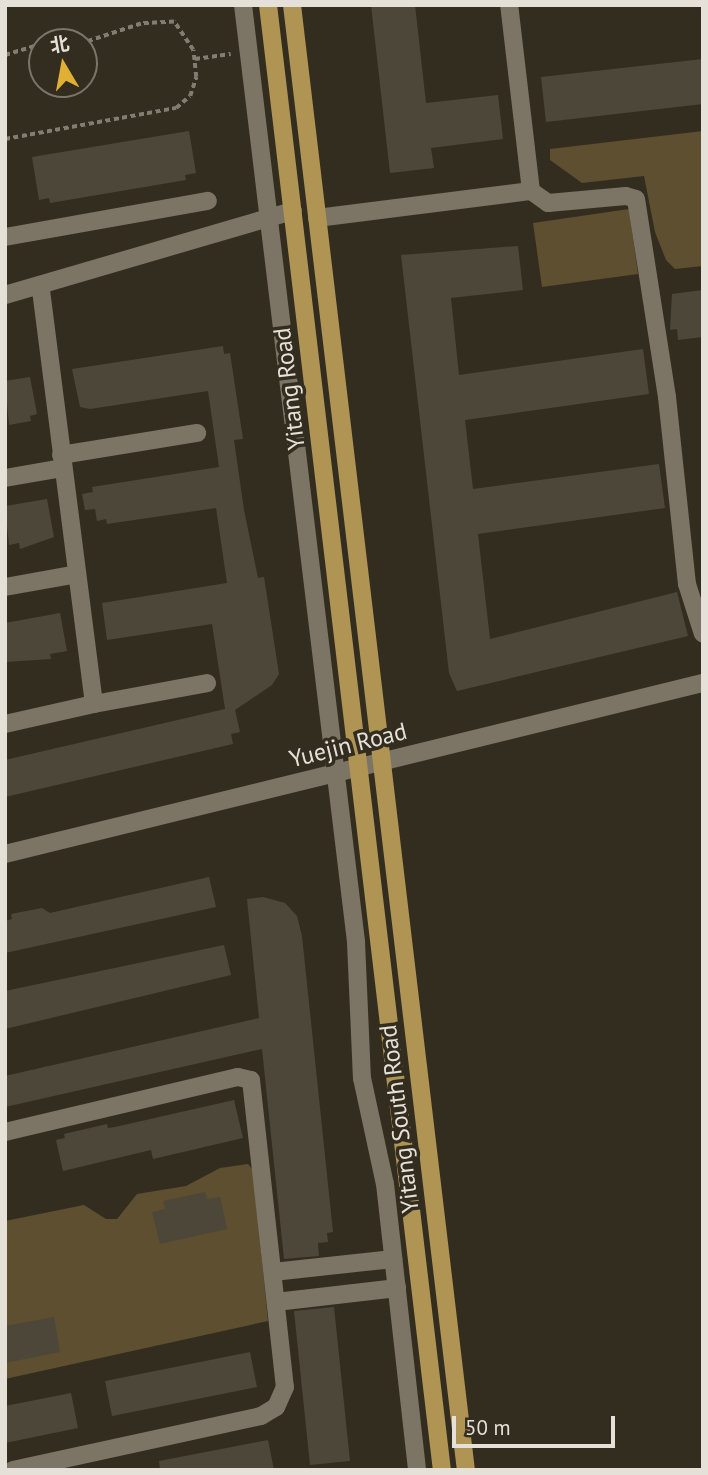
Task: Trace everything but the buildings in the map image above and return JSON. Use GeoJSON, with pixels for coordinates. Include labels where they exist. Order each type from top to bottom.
{"type":"FeatureCollection","features":[{"type":"Feature","properties":{"kind":"main road","name":"Yitang Road"},"geometry":{"type":"LineString","coordinates":[[268,5],[359,768]]}},
{"type":"Feature","properties":{"kind":"main road","name":"Yitang Road"},"geometry":{"type":"LineString","coordinates":[[292,5],[382,762]]}},
{"type":"Feature","properties":{"kind":"main road","name":"Yitang South Road"},"geometry":{"type":"LineString","coordinates":[[382,762],[466,1470]]}},
{"type":"Feature","properties":{"kind":"main road","name":"Yitang South Road"},"geometry":{"type":"LineString","coordinates":[[359,768],[442,1470]]}},
{"type":"Feature","properties":{"kind":"street"},"geometry":{"type":"LineString","coordinates":[[243,5],[356,942],[362,1078],[385,1184],[417,1470]]}},
{"type":"Feature","properties":{"kind":"street"},"geometry":{"type":"LineString","coordinates":[[509,5],[531,191]]}},
{"type":"Feature","properties":{"kind":"street"},"geometry":{"type":"LineString","coordinates":[[317,218],[531,191],[548,203],[626,196],[636,199],[640,208],[667,397],[687,584],[703,634]]}},
{"type":"Feature","properties":{"kind":"street"},"geometry":{"type":"LineString","coordinates":[[5,237],[208,201]]}},
{"type":"Feature","properties":{"kind":"street"},"geometry":{"type":"LineString","coordinates":[[5,295],[293,211]]}},
{"type":"Feature","properties":{"kind":"street"},"geometry":{"type":"LineString","coordinates":[[40,285],[94,704]]}},
{"type":"Feature","properties":{"kind":"street"},"geometry":{"type":"LineString","coordinates":[[5,478],[62,461],[197,433]]}},
{"type":"Feature","properties":{"kind":"street"},"geometry":{"type":"LineString","coordinates":[[5,587],[77,574]]}},
{"type":"Feature","properties":{"kind":"street"},"geometry":{"type":"LineString","coordinates":[[5,724],[207,683]]}},
{"type":"Feature","properties":{"kind":"street","name":"Yuejin Road"},"geometry":{"type":"LineString","coordinates":[[5,854],[703,684]]}},
{"type":"Feature","properties":{"kind":"street"},"geometry":{"type":"LineString","coordinates":[[5,1132],[246,1077],[255,1091],[285,1387],[270,1412],[13,1470]]}},
{"type":"Feature","properties":{"kind":"street"},"geometry":{"type":"LineString","coordinates":[[273,1272],[393,1259]]}},
{"type":"Feature","properties":{"kind":"street"},"geometry":{"type":"LineString","coordinates":[[276,1302],[397,1288]]}},
{"type":"Feature","properties":{"kind":"path"},"geometry":{"type":"LineString","coordinates":[[5,139],[176,108],[193,89],[195,60],[188,37],[168,20],[141,24],[98,38]]}},
{"type":"Feature","properties":{"kind":"path"},"geometry":{"type":"LineString","coordinates":[[5,55],[28,48]]}},
{"type":"Feature","properties":{"kind":"path"},"geometry":{"type":"LineString","coordinates":[[195,60],[249,51]]}},
{"type":"Feature","properties":{"kind":"shaded area"},"geometry":{"type":"Polygon","coordinates":[[[703,131],[703,266],[675,269],[666,260],[655,232],[644,176],[582,183],[550,160],[550,149],[703,131]]]}},
{"type":"Feature","properties":{"kind":"shaded area"},"geometry":{"type":"Polygon","coordinates":[[[629,209],[638,274],[542,287],[533,223],[629,209]]]}},
{"type":"Feature","properties":{"kind":"shaded area"},"geometry":{"type":"Polygon","coordinates":[[[248,1164],[253,1170],[268,1321],[5,1379],[5,1221],[84,1205],[106,1219],[117,1219],[137,1194],[186,1186],[220,1168],[248,1164]]]}}]}
